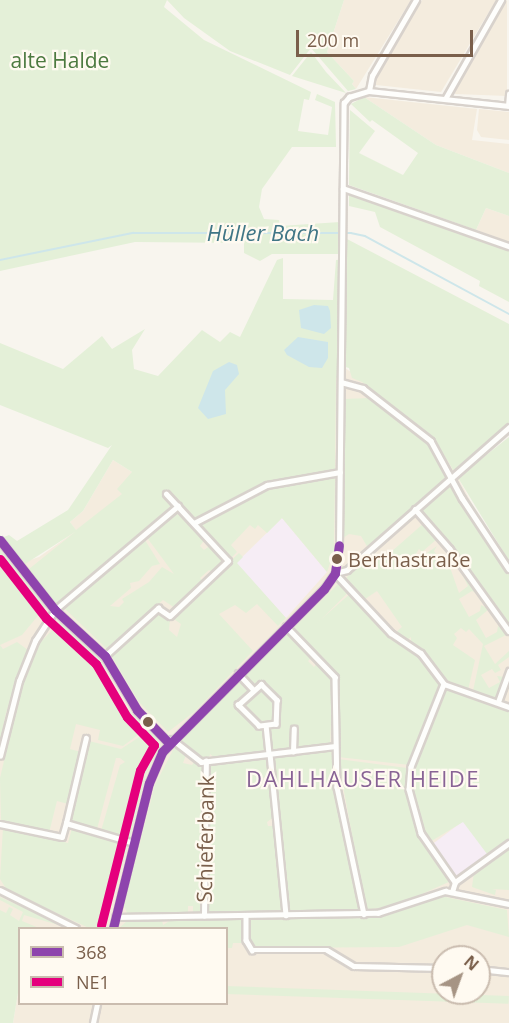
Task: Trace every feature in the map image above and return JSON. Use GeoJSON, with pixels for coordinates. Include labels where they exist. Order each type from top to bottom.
{"type":"FeatureCollection","features":[{"type":"Feature","properties":{"kind":"street"},"geometry":{"type":"LineString","coordinates":[[369,91],[372,76],[416,0]]}},
{"type":"Feature","properties":{"kind":"street"},"geometry":{"type":"LineString","coordinates":[[444,99],[501,0]]}},
{"type":"Feature","properties":{"kind":"street"},"geometry":{"type":"LineString","coordinates":[[112,927],[152,773],[170,741],[324,589],[335,573],[340,472],[344,103],[360,93],[369,91],[508,106],[509,94]]}},
{"type":"Feature","properties":{"kind":"street"},"geometry":{"type":"LineString","coordinates":[[343,188],[509,246]]}},
{"type":"Feature","properties":{"kind":"street"},"geometry":{"type":"LineString","coordinates":[[341,382],[363,388],[417,428],[439,452],[470,511],[509,569]]}},
{"type":"Feature","properties":{"kind":"street"},"geometry":{"type":"LineString","coordinates":[[335,573],[347,570],[451,475],[509,427]]}},
{"type":"Feature","properties":{"kind":"street"},"geometry":{"type":"LineString","coordinates":[[194,524],[267,485],[340,472]]}},
{"type":"Feature","properties":{"kind":"street"},"geometry":{"type":"LineString","coordinates":[[105,656],[158,608],[170,616],[228,561],[166,494]]}},
{"type":"Feature","properties":{"kind":"street"},"geometry":{"type":"LineString","coordinates":[[0,756],[19,681],[35,641],[55,610],[178,507]]}},
{"type":"Feature","properties":{"kind":"street"},"geometry":{"type":"LineString","coordinates":[[415,509],[450,549],[509,631]]}},
{"type":"Feature","properties":{"kind":"street"},"geometry":{"type":"LineString","coordinates":[[0,540],[55,610],[105,656],[137,710],[170,741],[194,758],[206,761],[335,746]]}},
{"type":"Feature","properties":{"kind":"street"},"geometry":{"type":"LineString","coordinates":[[335,573],[391,633],[421,653],[444,684],[509,707]]}},
{"type":"Feature","properties":{"kind":"street"},"geometry":{"type":"LineString","coordinates":[[286,626],[335,677],[335,746],[341,805],[364,914]]}},
{"type":"Feature","properties":{"kind":"street"},"geometry":{"type":"LineString","coordinates":[[498,702],[509,670]]}},
{"type":"Feature","properties":{"kind":"street"},"geometry":{"type":"LineString","coordinates":[[238,673],[253,689]]}},
{"type":"Feature","properties":{"kind":"street"},"geometry":{"type":"LineString","coordinates":[[261,684],[277,700],[276,724],[259,726],[238,705],[253,689],[261,684]]}},
{"type":"Feature","properties":{"kind":"street"},"geometry":{"type":"LineString","coordinates":[[444,684],[411,767],[409,789],[420,833],[455,882]]}},
{"type":"Feature","properties":{"kind":"street"},"geometry":{"type":"LineString","coordinates":[[266,725],[286,915]]}},
{"type":"Feature","properties":{"kind":"street"},"geometry":{"type":"LineString","coordinates":[[293,752],[294,729]]}},
{"type":"Feature","properties":{"kind":"street"},"geometry":{"type":"LineString","coordinates":[[0,824],[62,837],[86,738]]}},
{"type":"Feature","properties":{"kind":"street","name":"Schieferbank"},"geometry":{"type":"LineString","coordinates":[[204,916],[206,761]]}},
{"type":"Feature","properties":{"kind":"street"},"geometry":{"type":"LineString","coordinates":[[66,823],[134,843]]}},
{"type":"Feature","properties":{"kind":"street"},"geometry":{"type":"LineString","coordinates":[[452,892],[455,882],[509,843]]}},
{"type":"Feature","properties":{"kind":"street"},"geometry":{"type":"LineString","coordinates":[[0,890],[74,927]]}},
{"type":"Feature","properties":{"kind":"street"},"geometry":{"type":"LineString","coordinates":[[115,917],[364,914],[452,892],[509,904]]}},
{"type":"Feature","properties":{"kind":"street"},"geometry":{"type":"LineString","coordinates":[[246,915],[246,940],[252,950],[327,950],[347,964],[365,968],[431,968]]}},
{"type":"Feature","properties":{"kind":"street"},"geometry":{"type":"LineString","coordinates":[[491,970],[509,972]]}},
{"type":"Feature","properties":{"kind":"street"},"geometry":{"type":"LineString","coordinates":[[93,1023],[97,1005]]}},
{"type":"Feature","properties":{"kind":"shaded area"},"geometry":{"type":"Polygon","coordinates":[[[344,0],[411,0],[356,89],[352,84],[354,81],[327,52],[344,0]]]}},
{"type":"Feature","properties":{"kind":"shaded area"},"geometry":{"type":"Polygon","coordinates":[[[422,0],[496,0],[441,92],[376,85],[374,82],[422,0]]]}},
{"type":"Feature","properties":{"kind":"shaded area"},"geometry":{"type":"Polygon","coordinates":[[[507,0],[507,96],[455,94],[453,90],[507,0]]]}},
{"type":"Feature","properties":{"kind":"shaded area"},"geometry":{"type":"Polygon","coordinates":[[[364,97],[477,109],[472,140],[509,144],[509,173],[436,145],[364,97]]]}},
{"type":"Feature","properties":{"kind":"shaded area"},"geometry":{"type":"Polygon","coordinates":[[[479,109],[509,112],[509,140],[481,137],[477,130],[479,109]]]}},
{"type":"Feature","properties":{"kind":"shaded area"},"geometry":{"type":"Polygon","coordinates":[[[486,208],[509,216],[509,242],[476,230],[486,208]]]}},
{"type":"Feature","properties":{"kind":"shaded area"},"geometry":{"type":"Polygon","coordinates":[[[342,366],[429,424],[477,513],[509,561],[509,1023],[13,1023],[18,993],[18,1005],[228,1005],[228,927],[18,927],[0,932],[0,582],[15,565],[39,557],[76,531],[70,522],[83,511],[113,460],[132,472],[215,471],[256,447],[275,446],[342,366]]]}},
{"type":"Feature","properties":{"kind":"shaded area"},"geometry":{"type":"Polygon","coordinates":[[[282,518],[327,572],[286,618],[236,563],[282,518]]]}},
{"type":"Feature","properties":{"kind":"shaded area"},"geometry":{"type":"Polygon","coordinates":[[[463,821],[489,856],[457,881],[430,846],[463,821]]]}},
{"type":"Feature","properties":{"kind":"green space","name":"alte Halde"},"geometry":{"type":"Polygon","coordinates":[[[0,0],[167,0],[164,7],[204,40],[311,92],[309,100],[304,99],[298,131],[328,135],[332,107],[315,100],[317,94],[335,102],[336,147],[292,147],[262,189],[259,207],[264,219],[279,220],[280,226],[340,222],[340,254],[272,254],[260,261],[244,253],[244,243],[135,242],[0,271],[0,0]]]}},
{"type":"Feature","properties":{"kind":"green space"},"geometry":{"type":"Polygon","coordinates":[[[167,0],[344,0],[327,52],[354,81],[352,84],[356,89],[348,91],[311,48],[290,75],[230,51],[184,18],[167,0]]]}},
{"type":"Feature","properties":{"kind":"green space"},"geometry":{"type":"Polygon","coordinates":[[[311,52],[326,72],[346,93],[292,76],[311,52]]]}},
{"type":"Feature","properties":{"kind":"green space"},"geometry":{"type":"Polygon","coordinates":[[[364,97],[436,145],[509,173],[509,216],[486,208],[476,230],[349,185],[350,110],[375,131],[359,153],[403,175],[418,153],[372,120],[370,122],[351,104],[364,97]]]}},
{"type":"Feature","properties":{"kind":"green space"},"geometry":{"type":"Polygon","coordinates":[[[349,193],[509,250],[509,302],[479,286],[480,281],[380,227],[375,212],[349,206],[349,193]]]}},
{"type":"Feature","properties":{"kind":"green space"},"geometry":{"type":"Polygon","coordinates":[[[347,239],[509,324],[509,423],[460,467],[475,455],[480,460],[509,437],[509,561],[433,437],[362,382],[352,378],[349,368],[342,366],[341,378],[336,378],[335,470],[263,485],[194,519],[177,501],[57,605],[29,569],[75,532],[25,564],[4,537],[9,535],[17,541],[68,510],[112,445],[108,448],[0,405],[0,343],[63,369],[102,336],[112,349],[145,329],[132,350],[134,369],[158,376],[202,330],[220,342],[230,332],[240,337],[277,260],[283,258],[283,299],[333,300],[336,260],[347,259],[347,239]],[[113,460],[83,511],[70,522],[76,530],[122,494],[117,489],[132,472],[113,460]]]}},
{"type":"Feature","properties":{"kind":"green space"},"geometry":{"type":"Polygon","coordinates":[[[370,398],[426,441],[447,476],[368,548],[361,536],[349,534],[343,538],[344,399],[370,398]]]}},
{"type":"Feature","properties":{"kind":"green space"},"geometry":{"type":"Polygon","coordinates":[[[321,476],[335,477],[334,552],[327,572],[282,518],[267,533],[258,525],[255,529],[250,525],[231,545],[237,552],[230,559],[198,524],[262,490],[321,476]]]}},
{"type":"Feature","properties":{"kind":"green space"},"geometry":{"type":"Polygon","coordinates":[[[449,482],[509,575],[509,626],[420,510],[449,482]]]}},
{"type":"Feature","properties":{"kind":"green space"},"geometry":{"type":"Polygon","coordinates":[[[175,512],[205,539],[200,546],[204,550],[211,545],[223,563],[213,573],[209,570],[200,578],[203,581],[175,608],[163,600],[108,650],[63,607],[143,537],[160,564],[152,566],[139,581],[130,583],[131,588],[110,606],[119,607],[124,602],[122,599],[149,582],[162,567],[174,574],[148,539],[148,533],[175,512]]]}},
{"type":"Feature","properties":{"kind":"green space"},"geometry":{"type":"Polygon","coordinates":[[[424,523],[438,538],[422,552],[419,549],[408,566],[437,546],[434,551],[439,558],[446,556],[459,593],[468,586],[454,558],[476,593],[472,591],[459,599],[469,617],[480,611],[481,605],[489,609],[476,620],[486,638],[497,632],[498,626],[508,634],[484,646],[495,664],[509,651],[509,657],[498,665],[501,670],[495,673],[492,669],[481,675],[489,688],[500,682],[497,676],[504,677],[496,698],[473,691],[483,644],[469,629],[466,632],[461,628],[454,634],[457,638],[453,645],[475,660],[468,690],[447,682],[411,642],[411,637],[407,640],[395,633],[402,627],[377,591],[365,599],[346,578],[372,552],[383,559],[424,523]]]}},
{"type":"Feature","properties":{"kind":"green space"},"geometry":{"type":"Polygon","coordinates":[[[0,549],[46,606],[22,635],[0,645],[0,549]]]}},
{"type":"Feature","properties":{"kind":"green space"},"geometry":{"type":"Polygon","coordinates":[[[239,553],[243,557],[237,563],[286,618],[278,626],[257,604],[246,613],[235,605],[219,614],[253,651],[194,712],[168,732],[139,702],[111,655],[157,610],[170,619],[169,630],[177,637],[181,624],[171,617],[239,553]]]}},
{"type":"Feature","properties":{"kind":"green space"},"geometry":{"type":"Polygon","coordinates":[[[341,581],[350,590],[301,639],[292,630],[341,581]]]}},
{"type":"Feature","properties":{"kind":"green space"},"geometry":{"type":"Polygon","coordinates":[[[352,592],[391,636],[418,652],[441,683],[410,765],[338,757],[339,678],[301,637],[352,592]]]}},
{"type":"Feature","properties":{"kind":"green space"},"geometry":{"type":"Polygon","coordinates":[[[60,622],[100,658],[120,700],[146,729],[123,746],[98,740],[100,730],[76,724],[70,749],[81,752],[68,804],[57,801],[49,833],[1,821],[0,778],[24,675],[36,647],[60,622]]]}},
{"type":"Feature","properties":{"kind":"green space"},"geometry":{"type":"Polygon","coordinates":[[[289,630],[313,656],[308,661],[314,667],[318,662],[333,677],[330,745],[296,750],[297,729],[292,729],[291,750],[215,758],[210,754],[209,759],[201,759],[178,742],[289,630]]]}},
{"type":"Feature","properties":{"kind":"green space"},"geometry":{"type":"Polygon","coordinates":[[[17,642],[28,650],[6,713],[0,742],[0,645],[3,649],[17,642]]]}},
{"type":"Feature","properties":{"kind":"green space"},"geometry":{"type":"Polygon","coordinates":[[[446,688],[509,710],[509,846],[490,858],[463,822],[428,843],[411,789],[413,768],[446,688]]]}},
{"type":"Feature","properties":{"kind":"green space"},"geometry":{"type":"Polygon","coordinates":[[[150,730],[161,745],[146,775],[130,839],[101,831],[120,765],[125,762],[120,758],[116,758],[97,829],[69,822],[89,741],[121,749],[150,730]]]}},
{"type":"Feature","properties":{"kind":"green space"},"geometry":{"type":"Polygon","coordinates":[[[174,748],[186,755],[183,763],[192,765],[195,761],[204,768],[202,912],[193,912],[193,906],[188,906],[188,912],[127,913],[124,905],[155,785],[174,748]]]}},
{"type":"Feature","properties":{"kind":"green space"},"geometry":{"type":"Polygon","coordinates":[[[331,750],[360,910],[287,911],[272,757],[331,750]]]}},
{"type":"Feature","properties":{"kind":"green space"},"geometry":{"type":"Polygon","coordinates":[[[267,756],[269,776],[263,778],[264,787],[271,786],[274,817],[267,822],[268,826],[274,826],[283,911],[206,912],[210,764],[267,756]]]}},
{"type":"Feature","properties":{"kind":"green space"},"geometry":{"type":"Polygon","coordinates":[[[338,759],[407,768],[406,783],[415,824],[427,850],[451,881],[397,905],[366,910],[338,759]]]}},
{"type":"Feature","properties":{"kind":"green space"},"geometry":{"type":"Polygon","coordinates":[[[3,827],[68,843],[72,828],[129,843],[105,926],[87,927],[7,890],[0,879],[3,827]]]}},
{"type":"Feature","properties":{"kind":"green space"},"geometry":{"type":"Polygon","coordinates":[[[509,847],[509,890],[492,889],[496,890],[495,895],[509,900],[472,887],[474,872],[509,847]]]}},
{"type":"Feature","properties":{"kind":"green space"},"geometry":{"type":"Polygon","coordinates":[[[441,896],[507,910],[509,937],[467,925],[399,947],[266,948],[256,947],[249,938],[250,919],[373,918],[441,896]]]}},
{"type":"Feature","properties":{"kind":"green space"},"geometry":{"type":"Polygon","coordinates":[[[0,897],[67,927],[24,915],[22,921],[37,927],[18,927],[18,993],[13,1023],[0,1023],[0,910],[6,913],[9,907],[13,909],[10,915],[19,921],[23,912],[0,900],[0,897]]]}},
{"type":"Feature","properties":{"kind":"green space"},"geometry":{"type":"Polygon","coordinates":[[[242,919],[242,943],[233,943],[232,948],[228,948],[228,927],[120,927],[127,921],[162,920],[163,925],[171,920],[242,919]]]}},
{"type":"Feature","properties":{"kind":"green space"},"geometry":{"type":"Polygon","coordinates":[[[228,986],[431,993],[431,1001],[228,994],[228,986]]]}},
{"type":"Feature","properties":{"kind":"green space"},"geometry":{"type":"Polygon","coordinates":[[[491,995],[509,996],[509,1004],[491,1003],[491,995]]]}},
{"type":"Feature","properties":{"kind":"water"},"geometry":{"type":"Polygon","coordinates":[[[314,305],[328,306],[330,311],[331,328],[324,334],[301,328],[299,310],[314,305]]]}},
{"type":"Feature","properties":{"kind":"water"},"geometry":{"type":"Polygon","coordinates":[[[298,337],[328,342],[328,358],[322,368],[309,367],[287,355],[284,350],[298,337]]]}},
{"type":"Feature","properties":{"kind":"water"},"geometry":{"type":"Polygon","coordinates":[[[229,362],[237,365],[239,374],[225,390],[226,414],[208,419],[198,408],[213,371],[229,362]]]}},
{"type":"Feature","properties":{"kind":"waterway","name":"Hüller Bach"},"geometry":{"type":"LineString","coordinates":[[0,260],[133,233],[351,233],[365,236],[509,314]]}},
{"type":"Feature","properties":{"kind":"transit line","name":"368"},"geometry":{"type":"LineString","coordinates":[[0,540],[55,610],[105,656],[137,710],[169,743]]}},
{"type":"Feature","properties":{"kind":"transit line","name":"368"},"geometry":{"type":"LineString","coordinates":[[113,927],[149,783],[162,752],[324,589],[335,573],[339,545]]}},
{"type":"Feature","properties":{"kind":"transit line","name":"NE1"},"geometry":{"type":"LineString","coordinates":[[0,559],[46,618],[96,664],[127,717],[154,745],[140,770],[101,925]]}},
{"type":"Feature","properties":{"kind":"place","name":"Berthastraße"},"geometry":{"type":"Point","coordinates":[337,559]}},
{"type":"Feature","properties":{"kind":"district","name":"DAHLHAUSER HEIDE"},"geometry":{"type":"Point","coordinates":[363,779]}}]}
